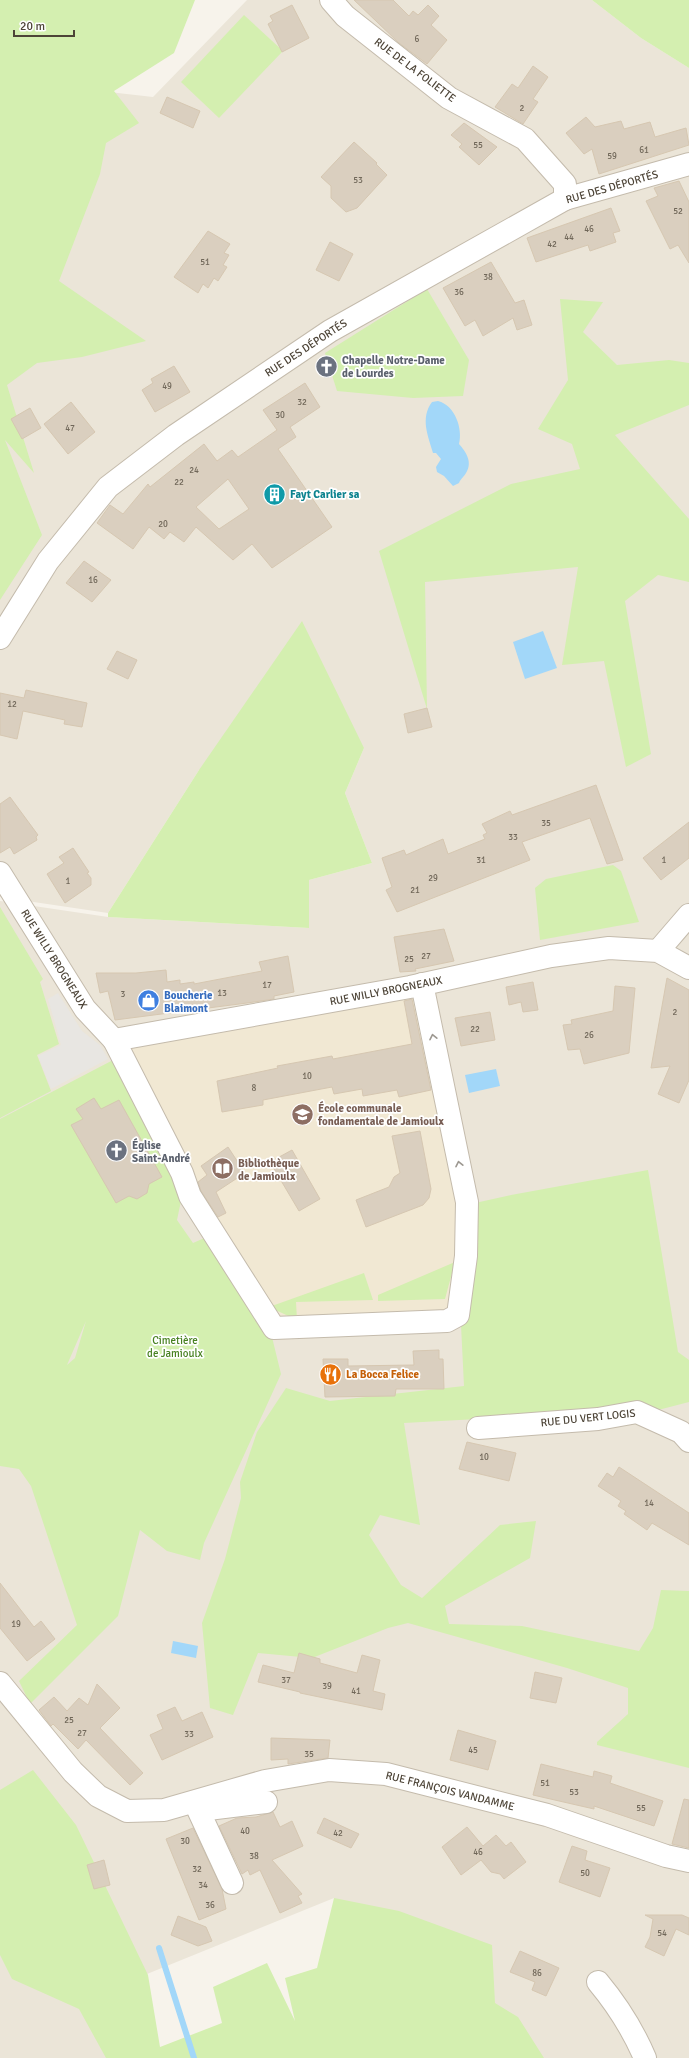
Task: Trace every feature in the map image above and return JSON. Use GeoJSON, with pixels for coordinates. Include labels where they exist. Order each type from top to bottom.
{"type":"FeatureCollection","features":[{"type":"Feature","properties":{"kind":"street","name":"RUE DE LA FOLIETTE"},"geometry":{"type":"LineString","coordinates":[[331,0],[345,16],[449,98],[525,139],[565,184],[565,199]]}},
{"type":"Feature","properties":{"kind":"street","name":"RUE DES DÉPORTÉS"},"geometry":{"type":"LineString","coordinates":[[0,638],[48,561],[108,487],[176,435],[330,331],[565,199],[689,164]]}},
{"type":"Feature","properties":{"kind":"street","name":"RUE WILLY BROGNEAUX"},"geometry":{"type":"LineString","coordinates":[[0,872],[85,1009],[114,1040],[182,1173],[190,1196],[274,1328],[448,1321],[458,1315],[466,1256],[467,1202],[422,984]]}},
{"type":"Feature","properties":{"kind":"street"},"geometry":{"type":"LineString","coordinates":[[689,915],[658,951],[689,968]]}},
{"type":"Feature","properties":{"kind":"street","name":"RUE WILLY BROGNEAUX"},"geometry":{"type":"LineString","coordinates":[[114,1040],[422,984],[551,956],[609,948],[658,951]]}},
{"type":"Feature","properties":{"kind":"street","name":"RUE DU VERT LOGIS"},"geometry":{"type":"LineString","coordinates":[[478,1428],[598,1419],[637,1412],[681,1432],[689,1441]]}},
{"type":"Feature","properties":{"kind":"street","name":"RUE FRANÇOIS VANDAMME"},"geometry":{"type":"LineString","coordinates":[[0,1683],[73,1772],[98,1796],[127,1811],[164,1810],[195,1803],[265,1781],[329,1770],[386,1774],[547,1815],[666,1856],[689,1861]]}},
{"type":"Feature","properties":{"kind":"street"},"geometry":{"type":"LineString","coordinates":[[195,1803],[204,1809],[266,1802]]}},
{"type":"Feature","properties":{"kind":"street"},"geometry":{"type":"LineString","coordinates":[[195,1803],[232,1883]]}},
{"type":"Feature","properties":{"kind":"street"},"geometry":{"type":"LineString","coordinates":[[598,1982],[615,2001],[635,2034],[645,2058]]}},
{"type":"Feature","properties":{"kind":"shaded area"},"geometry":{"type":"Polygon","coordinates":[[[247,0],[592,0],[641,38],[689,68],[689,2058],[439,2058],[334,1898],[78,2002],[124,2058],[0,2058],[0,901],[108,917],[309,928],[309,880],[372,863],[345,793],[364,748],[199,770],[108,913],[0,897],[0,310],[109,92],[153,97],[247,0]]]}},
{"type":"Feature","properties":{"kind":"shaded area","name":"École communale fondamentale de Jamioulx"},"geometry":{"type":"Polygon","coordinates":[[[421,990],[457,1192],[461,1246],[449,1313],[278,1317],[220,1226],[127,1046],[421,990]]]}},
{"type":"Feature","properties":{"kind":"shaded area"},"geometry":{"type":"Polygon","coordinates":[[[58,993],[82,1031],[100,1045],[108,1059],[51,1089],[38,1056],[61,1045],[48,999],[58,993]]]}},
{"type":"Feature","properties":{"kind":"green space"},"geometry":{"type":"Polygon","coordinates":[[[0,0],[195,0],[174,53],[114,91],[139,123],[106,143],[100,174],[59,281],[146,341],[82,357],[37,363],[7,385],[34,473],[5,440],[42,535],[0,600],[0,0]]]}},
{"type":"Feature","properties":{"kind":"green space"},"geometry":{"type":"Polygon","coordinates":[[[592,0],[689,0],[689,68],[641,38],[592,0]]]}},
{"type":"Feature","properties":{"kind":"green space"},"geometry":{"type":"Polygon","coordinates":[[[244,15],[283,51],[219,118],[181,82],[244,15]]]}},
{"type":"Feature","properties":{"kind":"green space"},"geometry":{"type":"Polygon","coordinates":[[[427,289],[469,360],[463,396],[413,398],[337,391],[325,353],[427,289]]]}},
{"type":"Feature","properties":{"kind":"green space"},"geometry":{"type":"Polygon","coordinates":[[[560,299],[603,302],[583,332],[617,365],[669,360],[689,363],[689,405],[615,435],[689,519],[689,582],[658,575],[625,601],[651,754],[626,767],[604,661],[562,665],[578,567],[425,582],[427,709],[379,551],[511,484],[580,469],[572,444],[538,429],[568,380],[560,299]]]}},
{"type":"Feature","properties":{"kind":"green space"},"geometry":{"type":"Polygon","coordinates":[[[302,621],[364,748],[345,793],[372,863],[309,880],[309,928],[108,917],[108,913],[199,770],[302,621]]]}},
{"type":"Feature","properties":{"kind":"green space"},"geometry":{"type":"Polygon","coordinates":[[[613,865],[621,871],[639,922],[540,940],[535,888],[546,879],[613,865]]]}},
{"type":"Feature","properties":{"kind":"green space"},"geometry":{"type":"Polygon","coordinates":[[[0,907],[43,979],[40,982],[59,1044],[37,1055],[51,1091],[0,1118],[0,907]]]}},
{"type":"Feature","properties":{"kind":"green space","name":"Cimetière de Jamioulx"},"geometry":{"type":"Polygon","coordinates":[[[115,1059],[180,1178],[181,1201],[177,1220],[193,1243],[209,1236],[271,1333],[281,1374],[204,1543],[200,1560],[167,1551],[140,1530],[118,1616],[30,1704],[19,1681],[77,1625],[31,1486],[19,1469],[0,1466],[0,1119],[115,1059]],[[86,1321],[67,1365],[75,1358],[86,1321]]]}},
{"type":"Feature","properties":{"kind":"green space"},"geometry":{"type":"Polygon","coordinates":[[[648,1170],[678,1352],[689,1360],[689,1402],[662,1409],[404,1423],[420,1525],[380,1515],[369,1535],[401,1585],[422,1598],[500,1525],[536,1521],[530,1558],[445,1606],[449,1624],[522,1626],[639,1651],[653,1628],[661,1590],[689,1591],[689,1768],[597,1745],[597,1742],[628,1714],[628,1688],[567,1668],[408,1623],[388,1628],[312,1658],[258,1653],[233,1715],[210,1708],[202,1623],[225,1559],[241,1498],[240,1482],[257,1432],[286,1388],[330,1401],[464,1386],[460,1305],[466,1205],[511,1195],[648,1170]]]}},
{"type":"Feature","properties":{"kind":"green space"},"geometry":{"type":"Polygon","coordinates":[[[455,1262],[445,1299],[378,1301],[378,1295],[455,1262]]]}},
{"type":"Feature","properties":{"kind":"green space"},"geometry":{"type":"Polygon","coordinates":[[[364,1273],[373,1300],[296,1302],[297,1320],[269,1307],[364,1273]]]}},
{"type":"Feature","properties":{"kind":"green space"},"geometry":{"type":"Polygon","coordinates":[[[33,1770],[76,1825],[148,1975],[160,2047],[222,2023],[213,1987],[267,1963],[295,2021],[285,1978],[317,1968],[334,1898],[399,1911],[492,1945],[495,2003],[518,2017],[544,2058],[106,2058],[79,2009],[12,1979],[0,1955],[0,1790],[33,1770]]]}},
{"type":"Feature","properties":{"kind":"water"},"geometry":{"type":"Polygon","coordinates":[[[438,401],[444,403],[453,412],[459,425],[459,444],[464,450],[469,461],[468,469],[465,474],[459,483],[453,486],[444,476],[437,472],[436,467],[441,459],[436,453],[433,453],[426,427],[426,414],[428,408],[432,402],[438,401]]]}},
{"type":"Feature","properties":{"kind":"water"},"geometry":{"type":"Polygon","coordinates":[[[543,631],[557,668],[525,679],[513,642],[543,631]]]}},
{"type":"Feature","properties":{"kind":"water"},"geometry":{"type":"Polygon","coordinates":[[[496,1069],[500,1086],[469,1093],[465,1075],[496,1069]]]}},
{"type":"Feature","properties":{"kind":"water"},"geometry":{"type":"Polygon","coordinates":[[[173,1641],[198,1646],[196,1658],[171,1653],[173,1641]]]}},
{"type":"Feature","properties":{"kind":"building"},"geometry":{"type":"Polygon","coordinates":[[[354,0],[393,0],[409,16],[413,11],[418,15],[428,5],[439,16],[431,25],[447,40],[427,64],[399,43],[354,0]]]}},
{"type":"Feature","properties":{"kind":"building"},"geometry":{"type":"Polygon","coordinates":[[[292,5],[309,38],[282,52],[268,24],[273,21],[270,16],[292,5]]]}},
{"type":"Feature","properties":{"kind":"building"},"geometry":{"type":"Polygon","coordinates":[[[533,66],[548,77],[533,99],[538,102],[523,124],[495,107],[512,84],[518,88],[533,66]]]}},
{"type":"Feature","properties":{"kind":"building"},"geometry":{"type":"Polygon","coordinates":[[[167,97],[200,111],[193,128],[160,113],[167,97]]]}},
{"type":"Feature","properties":{"kind":"building"},"geometry":{"type":"Polygon","coordinates":[[[586,117],[595,127],[621,121],[624,129],[650,122],[655,137],[686,128],[689,145],[599,174],[592,149],[584,154],[566,133],[586,117]]]}},
{"type":"Feature","properties":{"kind":"building"},"geometry":{"type":"Polygon","coordinates":[[[464,123],[497,147],[479,165],[459,147],[462,144],[451,135],[464,123]]]}},
{"type":"Feature","properties":{"kind":"building"},"geometry":{"type":"Polygon","coordinates":[[[354,142],[377,163],[376,164],[387,175],[357,208],[346,212],[331,198],[331,186],[321,177],[354,142]]]}},
{"type":"Feature","properties":{"kind":"building"},"geometry":{"type":"Polygon","coordinates":[[[679,181],[689,202],[689,263],[678,245],[670,249],[646,201],[658,196],[654,188],[679,181]]]}},
{"type":"Feature","properties":{"kind":"building"},"geometry":{"type":"Polygon","coordinates":[[[611,208],[620,231],[613,233],[616,242],[590,251],[588,245],[536,262],[527,238],[611,208]]]}},
{"type":"Feature","properties":{"kind":"building"},"geometry":{"type":"Polygon","coordinates":[[[208,231],[230,244],[224,253],[229,255],[223,265],[227,267],[218,281],[214,278],[208,288],[203,284],[198,293],[174,277],[208,231]]]}},
{"type":"Feature","properties":{"kind":"building"},"geometry":{"type":"Polygon","coordinates":[[[330,242],[353,254],[339,281],[316,270],[330,242]]]}},
{"type":"Feature","properties":{"kind":"building"},"geometry":{"type":"Polygon","coordinates":[[[491,262],[515,303],[524,300],[532,325],[517,330],[513,318],[483,336],[475,320],[465,326],[443,288],[491,262]]]}},
{"type":"Feature","properties":{"kind":"building"},"geometry":{"type":"Polygon","coordinates":[[[174,366],[190,392],[155,412],[142,390],[153,383],[151,379],[174,366]]]}},
{"type":"Feature","properties":{"kind":"building"},"geometry":{"type":"Polygon","coordinates":[[[305,383],[320,407],[290,427],[296,437],[278,449],[332,527],[272,568],[252,544],[233,560],[196,527],[184,542],[170,532],[164,539],[149,527],[133,549],[97,523],[110,505],[123,514],[148,484],[150,487],[204,444],[217,461],[232,450],[238,457],[277,430],[263,410],[305,383]],[[228,479],[196,507],[219,529],[249,509],[228,479]]]}},
{"type":"Feature","properties":{"kind":"building"},"geometry":{"type":"Polygon","coordinates":[[[71,402],[95,432],[68,454],[44,424],[71,402]]]}},
{"type":"Feature","properties":{"kind":"building"},"geometry":{"type":"Polygon","coordinates":[[[30,408],[41,428],[22,439],[11,419],[30,408]]]}},
{"type":"Feature","properties":{"kind":"building"},"geometry":{"type":"Polygon","coordinates":[[[84,561],[111,580],[92,602],[66,583],[84,561]]]}},
{"type":"Feature","properties":{"kind":"building"},"geometry":{"type":"Polygon","coordinates":[[[117,651],[137,660],[128,679],[107,669],[117,651]]]}},
{"type":"Feature","properties":{"kind":"building"},"geometry":{"type":"Polygon","coordinates":[[[26,690],[87,703],[82,727],[64,724],[65,720],[23,711],[17,739],[0,735],[0,693],[24,698],[26,690]]]}},
{"type":"Feature","properties":{"kind":"building"},"geometry":{"type":"Polygon","coordinates":[[[427,708],[432,727],[408,733],[404,714],[427,708]]]}},
{"type":"Feature","properties":{"kind":"building"},"geometry":{"type":"Polygon","coordinates":[[[596,785],[623,860],[607,864],[590,818],[522,842],[530,860],[397,912],[386,890],[392,887],[382,858],[404,850],[406,855],[443,839],[448,854],[485,839],[483,835],[487,833],[482,824],[510,811],[512,815],[596,785]]]}},
{"type":"Feature","properties":{"kind":"building"},"geometry":{"type":"Polygon","coordinates":[[[10,797],[38,835],[36,837],[37,840],[14,854],[10,847],[0,853],[0,804],[10,797]]]}},
{"type":"Feature","properties":{"kind":"building"},"geometry":{"type":"Polygon","coordinates":[[[689,822],[689,858],[661,880],[643,858],[689,822]]]}},
{"type":"Feature","properties":{"kind":"building"},"geometry":{"type":"Polygon","coordinates":[[[73,848],[89,872],[87,873],[91,878],[91,885],[65,903],[47,874],[64,863],[59,857],[73,848]]]}},
{"type":"Feature","properties":{"kind":"building"},"geometry":{"type":"Polygon","coordinates":[[[444,929],[454,961],[415,969],[416,971],[400,972],[394,937],[444,929]]]}},
{"type":"Feature","properties":{"kind":"building"},"geometry":{"type":"Polygon","coordinates":[[[288,956],[294,992],[274,996],[274,999],[115,1020],[108,991],[100,993],[96,973],[136,973],[166,970],[167,982],[180,980],[180,984],[194,982],[194,984],[262,971],[259,962],[288,956]]]}},
{"type":"Feature","properties":{"kind":"building"},"geometry":{"type":"Polygon","coordinates":[[[667,978],[689,990],[689,1080],[679,1103],[658,1094],[670,1066],[651,1068],[667,978]]]}},
{"type":"Feature","properties":{"kind":"building"},"geometry":{"type":"Polygon","coordinates":[[[533,982],[538,1010],[523,1012],[521,1002],[509,1005],[506,987],[533,982]]]}},
{"type":"Feature","properties":{"kind":"building"},"geometry":{"type":"Polygon","coordinates":[[[615,986],[635,988],[629,1053],[584,1064],[580,1049],[568,1050],[563,1025],[572,1024],[571,1020],[613,1011],[615,986]]]}},
{"type":"Feature","properties":{"kind":"building"},"geometry":{"type":"Polygon","coordinates":[[[412,999],[431,1090],[399,1097],[397,1090],[363,1096],[362,1089],[334,1094],[332,1087],[263,1100],[263,1105],[222,1112],[217,1081],[278,1068],[277,1066],[332,1056],[333,1059],[412,1044],[404,1001],[412,999]]]}},
{"type":"Feature","properties":{"kind":"building"},"geometry":{"type":"Polygon","coordinates":[[[490,1012],[495,1040],[461,1046],[455,1018],[490,1012]]]}},
{"type":"Feature","properties":{"kind":"building","name":"Église Saint-André"},"geometry":{"type":"Polygon","coordinates":[[[94,1098],[101,1109],[119,1100],[162,1177],[149,1184],[147,1193],[137,1199],[129,1196],[116,1203],[71,1125],[83,1119],[76,1109],[94,1098]]]}},
{"type":"Feature","properties":{"kind":"building"},"geometry":{"type":"Polygon","coordinates":[[[420,1131],[431,1189],[429,1198],[423,1205],[366,1227],[356,1200],[389,1187],[394,1177],[400,1173],[392,1136],[420,1131]]]}},
{"type":"Feature","properties":{"kind":"building","name":"Bibliothèque de Jamioulx"},"geometry":{"type":"Polygon","coordinates":[[[228,1147],[245,1173],[216,1192],[226,1213],[218,1217],[201,1191],[198,1182],[207,1175],[201,1166],[228,1147]]]}},
{"type":"Feature","properties":{"kind":"building"},"geometry":{"type":"Polygon","coordinates":[[[292,1150],[320,1199],[299,1211],[270,1162],[292,1150]]]}},
{"type":"Feature","properties":{"kind":"building"},"geometry":{"type":"Polygon","coordinates":[[[439,1350],[439,1359],[443,1359],[444,1389],[396,1389],[395,1396],[325,1397],[323,1359],[348,1359],[348,1366],[414,1365],[413,1351],[439,1350]]]}},
{"type":"Feature","properties":{"kind":"building"},"geometry":{"type":"Polygon","coordinates":[[[467,1442],[516,1453],[509,1481],[459,1469],[467,1442]]]}},
{"type":"Feature","properties":{"kind":"building"},"geometry":{"type":"Polygon","coordinates":[[[619,1467],[689,1513],[689,1545],[652,1523],[647,1530],[624,1514],[626,1511],[618,1506],[621,1501],[598,1486],[607,1473],[613,1477],[619,1467]]]}},
{"type":"Feature","properties":{"kind":"building"},"geometry":{"type":"Polygon","coordinates":[[[0,1583],[34,1627],[41,1621],[55,1639],[27,1661],[0,1628],[0,1583]]]}},
{"type":"Feature","properties":{"kind":"building"},"geometry":{"type":"Polygon","coordinates":[[[299,1653],[320,1659],[320,1663],[357,1673],[362,1655],[380,1660],[373,1691],[385,1694],[382,1710],[300,1693],[258,1682],[263,1665],[294,1673],[299,1653]]]}},
{"type":"Feature","properties":{"kind":"building"},"geometry":{"type":"Polygon","coordinates":[[[535,1672],[562,1678],[556,1703],[530,1698],[535,1672]]]}},
{"type":"Feature","properties":{"kind":"building"},"geometry":{"type":"Polygon","coordinates":[[[97,1684],[120,1708],[100,1728],[143,1773],[130,1785],[86,1740],[78,1749],[53,1724],[51,1726],[39,1710],[54,1697],[67,1711],[79,1698],[88,1705],[97,1684]]]}},
{"type":"Feature","properties":{"kind":"building"},"geometry":{"type":"Polygon","coordinates":[[[175,1707],[182,1721],[202,1712],[213,1737],[162,1760],[150,1735],[163,1729],[157,1715],[175,1707]]]}},
{"type":"Feature","properties":{"kind":"building"},"geometry":{"type":"Polygon","coordinates":[[[458,1730],[496,1741],[488,1770],[450,1760],[458,1730]]]}},
{"type":"Feature","properties":{"kind":"building"},"geometry":{"type":"Polygon","coordinates":[[[271,1738],[330,1740],[328,1758],[288,1764],[288,1759],[271,1760],[271,1738]]]}},
{"type":"Feature","properties":{"kind":"building"},"geometry":{"type":"Polygon","coordinates":[[[541,1764],[593,1777],[594,1771],[612,1776],[610,1783],[663,1801],[654,1826],[594,1806],[594,1809],[533,1795],[541,1764]]]}},
{"type":"Feature","properties":{"kind":"building"},"geometry":{"type":"Polygon","coordinates":[[[684,1799],[689,1800],[689,1848],[672,1844],[684,1799]]]}},
{"type":"Feature","properties":{"kind":"building"},"geometry":{"type":"Polygon","coordinates":[[[273,1812],[280,1827],[292,1821],[303,1846],[272,1860],[302,1894],[298,1896],[302,1903],[280,1913],[260,1870],[250,1875],[248,1870],[242,1874],[219,1826],[237,1818],[256,1817],[273,1812]]]}},
{"type":"Feature","properties":{"kind":"building"},"geometry":{"type":"Polygon","coordinates":[[[324,1818],[359,1834],[351,1848],[317,1833],[324,1818]]]}},
{"type":"Feature","properties":{"kind":"building"},"geometry":{"type":"Polygon","coordinates":[[[467,1827],[483,1846],[496,1835],[506,1846],[511,1842],[526,1862],[504,1879],[500,1874],[491,1872],[481,1860],[461,1875],[442,1847],[467,1827]]]}},
{"type":"Feature","properties":{"kind":"building"},"geometry":{"type":"Polygon","coordinates":[[[193,1828],[222,1889],[226,1909],[199,1920],[166,1839],[193,1828]]]}},
{"type":"Feature","properties":{"kind":"building"},"geometry":{"type":"Polygon","coordinates":[[[572,1846],[587,1851],[585,1860],[610,1868],[600,1897],[559,1882],[572,1846]]]}},
{"type":"Feature","properties":{"kind":"building"},"geometry":{"type":"Polygon","coordinates":[[[104,1860],[110,1885],[94,1889],[87,1865],[104,1860]]]}},
{"type":"Feature","properties":{"kind":"building"},"geometry":{"type":"Polygon","coordinates":[[[645,1915],[682,1915],[689,1918],[689,1935],[676,1929],[664,1956],[645,1947],[650,1937],[653,1919],[645,1915]]]}},
{"type":"Feature","properties":{"kind":"building"},"geometry":{"type":"Polygon","coordinates":[[[178,1916],[206,1927],[212,1941],[198,1946],[171,1935],[178,1916]]]}},
{"type":"Feature","properties":{"kind":"building"},"geometry":{"type":"Polygon","coordinates":[[[520,1951],[559,1968],[546,1996],[532,1990],[535,1982],[510,1972],[520,1951]]]}},
{"type":"Feature","properties":{"kind":"waterway"},"geometry":{"type":"LineString","coordinates":[[159,1948],[194,2058]]}},
{"type":"Feature","properties":{"kind":"place","name":"Chapelle Notre-Dame de Lourdes"},"geometry":{"type":"Point","coordinates":[326,366]}},
{"type":"Feature","properties":{"kind":"place","name":"Fayt Carlier sa"},"geometry":{"type":"Point","coordinates":[274,494]}},
{"type":"Feature","properties":{"kind":"place","name":"Boucherie Blaimont"},"geometry":{"type":"Point","coordinates":[149,1001]}},
{"type":"Feature","properties":{"kind":"place","name":"École communale fondamentale de Jamioulx"},"geometry":{"type":"Point","coordinates":[302,1114]}},
{"type":"Feature","properties":{"kind":"place","name":"Église Saint-André"},"geometry":{"type":"Point","coordinates":[116,1151]}},
{"type":"Feature","properties":{"kind":"place","name":"Bibliothèque de Jamioulx"},"geometry":{"type":"Point","coordinates":[223,1169]}},
{"type":"Feature","properties":{"kind":"place","name":"La Bocca Felice"},"geometry":{"type":"Point","coordinates":[331,1374]}}]}
